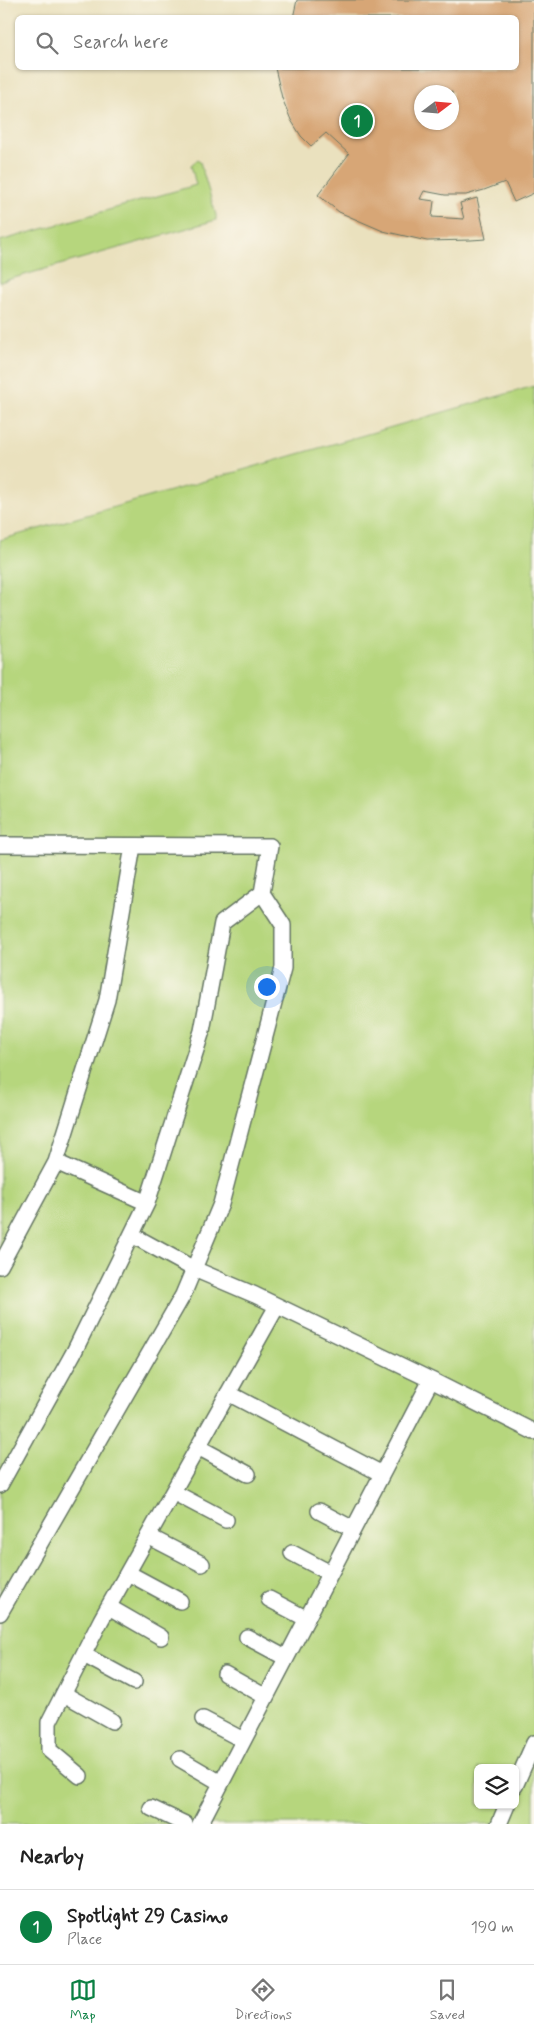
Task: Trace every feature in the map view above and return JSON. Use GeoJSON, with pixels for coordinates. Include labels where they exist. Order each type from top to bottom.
{"type":"FeatureCollection","features":[{"type":"Feature","properties":{"kind":"lane"},"geometry":{"type":"LineString","coordinates":[[0,845],[270,846],[262,893],[283,925],[283,968],[221,1204],[183,1295],[0,1613]]}},
{"type":"Feature","properties":{"kind":"lane"},"geometry":{"type":"LineString","coordinates":[[0,1266],[56,1162],[107,1000],[133,846]]}},
{"type":"Feature","properties":{"kind":"lane"},"geometry":{"type":"LineString","coordinates":[[0,1485],[74,1352],[147,1202],[202,1031],[222,923],[262,893]]}},
{"type":"Feature","properties":{"kind":"lane"},"geometry":{"type":"LineString","coordinates":[[56,1162],[147,1202]]}},
{"type":"Feature","properties":{"kind":"lane"},"geometry":{"type":"LineString","coordinates":[[132,1235],[194,1269],[277,1306],[534,1432]]}},
{"type":"Feature","properties":{"kind":"lane"},"geometry":{"type":"LineString","coordinates":[[80,1776],[49,1750],[49,1722],[109,1607],[277,1306]]}},
{"type":"Feature","properties":{"kind":"lane"},"geometry":{"type":"LineString","coordinates":[[200,1824],[431,1380]]}},
{"type":"Feature","properties":{"kind":"lane"},"geometry":{"type":"LineString","coordinates":[[228,1393],[382,1474]]}},
{"type":"Feature","properties":{"kind":"lane"},"geometry":{"type":"LineString","coordinates":[[198,1447],[248,1474]]}},
{"type":"Feature","properties":{"kind":"lane"},"geometry":{"type":"LineString","coordinates":[[173,1492],[226,1520]]}},
{"type":"Feature","properties":{"kind":"lane"},"geometry":{"type":"LineString","coordinates":[[319,1511],[353,1529]]}},
{"type":"Feature","properties":{"kind":"lane"},"geometry":{"type":"LineString","coordinates":[[148,1536],[202,1564]]}},
{"type":"Feature","properties":{"kind":"lane"},"geometry":{"type":"LineString","coordinates":[[292,1554],[330,1573]]}},
{"type":"Feature","properties":{"kind":"lane"},"geometry":{"type":"LineString","coordinates":[[128,1573],[180,1601]]}},
{"type":"Feature","properties":{"kind":"lane"},"geometry":{"type":"LineString","coordinates":[[270,1599],[307,1619]]}},
{"type":"Feature","properties":{"kind":"lane"},"geometry":{"type":"LineString","coordinates":[[109,1607],[161,1637]]}},
{"type":"Feature","properties":{"kind":"lane"},"geometry":{"type":"LineString","coordinates":[[247,1637],[286,1658]]}},
{"type":"Feature","properties":{"kind":"lane"},"geometry":{"type":"LineString","coordinates":[[84,1655],[134,1682]]}},
{"type":"Feature","properties":{"kind":"lane"},"geometry":{"type":"LineString","coordinates":[[225,1674],[266,1697]]}},
{"type":"Feature","properties":{"kind":"lane"},"geometry":{"type":"LineString","coordinates":[[64,1694],[112,1721]]}},
{"type":"Feature","properties":{"kind":"lane"},"geometry":{"type":"LineString","coordinates":[[203,1719],[243,1740]]}},
{"type":"Feature","properties":{"kind":"lane"},"geometry":{"type":"LineString","coordinates":[[519,1777],[534,1743]]}},
{"type":"Feature","properties":{"kind":"lane"},"geometry":{"type":"LineString","coordinates":[[180,1759],[221,1783]]}},
{"type":"Feature","properties":{"kind":"lane"},"geometry":{"type":"LineString","coordinates":[[151,1808],[185,1824]]}},
{"type":"Feature","properties":{"kind":"lane"},"geometry":{"type":"LineString","coordinates":[[498,1824],[505,1809]]}},
{"type":"Feature","properties":{"kind":"green space"},"geometry":{"type":"Polygon","coordinates":[[[197,160],[200,162],[216,220],[0,282],[0,241],[196,185],[191,165],[197,160]]]}},
{"type":"Feature","properties":{"kind":"green space"},"geometry":{"type":"Polygon","coordinates":[[[534,386],[534,1824],[0,1824],[0,540],[534,386]]]}},
{"type":"Feature","properties":{"kind":"building"},"geometry":{"type":"Polygon","coordinates":[[[297,0],[534,0],[534,193],[514,202],[505,182],[466,195],[445,195],[424,191],[420,199],[434,201],[432,217],[464,219],[460,203],[477,198],[486,239],[427,241],[383,231],[339,212],[318,195],[349,154],[326,133],[311,146],[301,136],[291,120],[282,98],[275,70],[519,70],[519,15],[294,15],[297,0]]]}},
{"type":"Feature","properties":{"kind":"place","name":"Spotlight 29 Casino"},"geometry":{"type":"Point","coordinates":[357,121]}}]}
